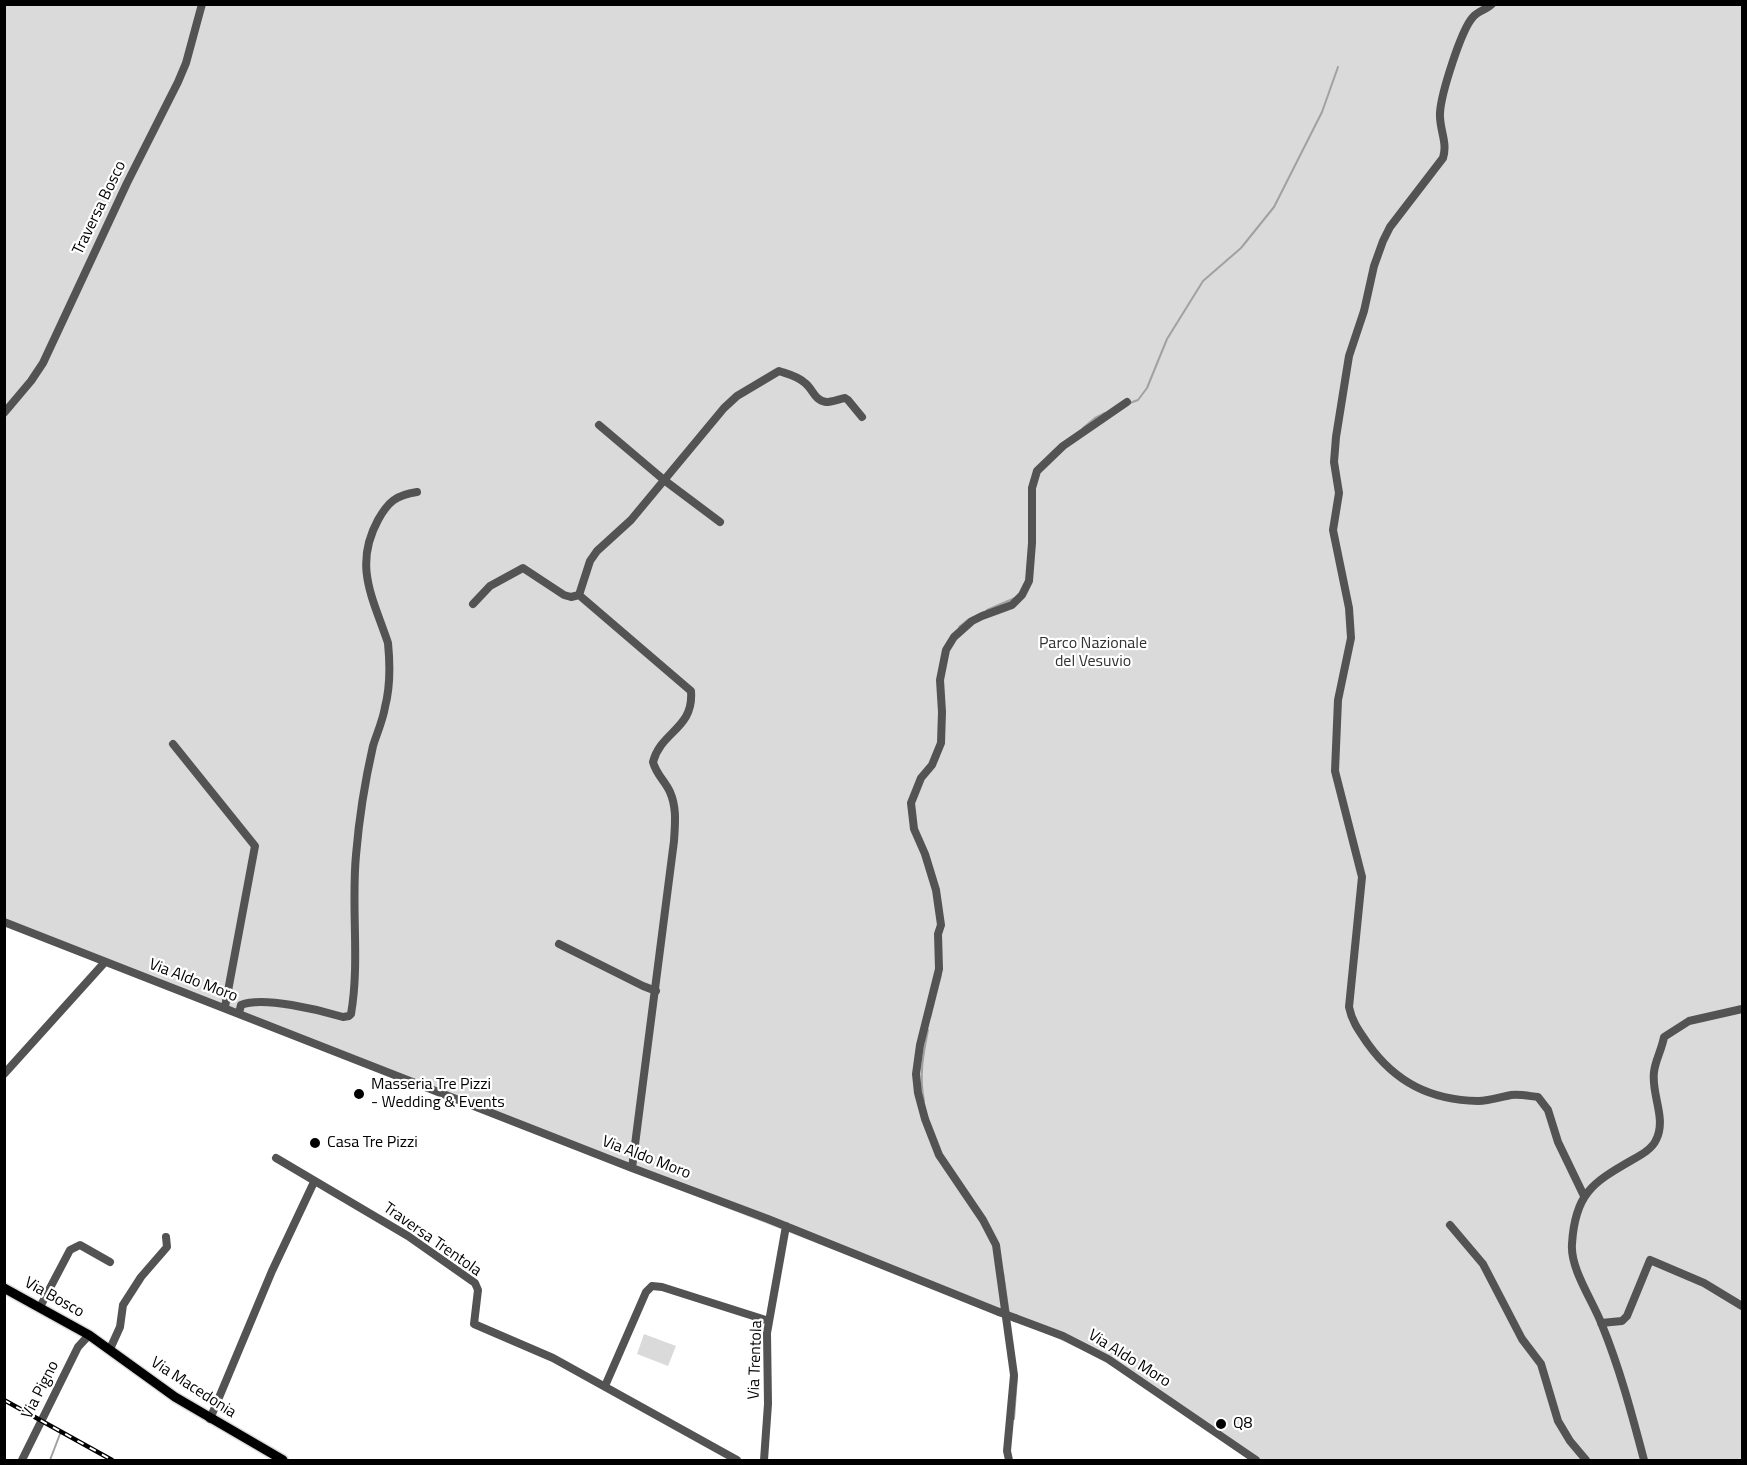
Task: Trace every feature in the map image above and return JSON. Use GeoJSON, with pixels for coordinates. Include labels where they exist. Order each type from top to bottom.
{"type":"FeatureCollection","features":[{"type":"Feature","properties":{"kind":"main road","name":"Via Bosco"},"geometry":{"type":"LineString","coordinates":[[4,1288],[89,1335]]}},
{"type":"Feature","properties":{"kind":"main road","name":"Via Macedonia"},"geometry":{"type":"LineString","coordinates":[[89,1335],[161,1388],[283,1461]]}},
{"type":"Feature","properties":{"kind":"street","name":"Traversa Bosco"},"geometry":{"type":"LineString","coordinates":[[4,413],[43,363],[117,204],[178,82],[186,63],[202,4]]}},
{"type":"Feature","properties":{"kind":"street"},"geometry":{"type":"LineString","coordinates":[[1492,4],[1474,15],[1468,22],[1453,61],[1440,113],[1446,150],[1443,158],[1390,227],[1383,241],[1374,266],[1364,311],[1348,356],[1336,436],[1334,462],[1339,493],[1333,530],[1349,608],[1351,638],[1338,700],[1335,771],[1363,889],[1357,919],[1349,1007],[1352,1020],[1383,1063],[1396,1075],[1428,1093],[1440,1097],[1481,1101],[1511,1095],[1538,1098],[1548,1110],[1558,1142],[1584,1196]]}},
{"type":"Feature","properties":{"kind":"street"},"geometry":{"type":"LineString","coordinates":[[579,595],[586,572],[597,551],[631,520],[724,408],[737,396],[779,371],[806,383],[815,396],[822,401],[828,402],[844,398],[862,417]]}},
{"type":"Feature","properties":{"kind":"street"},"geometry":{"type":"LineString","coordinates":[[1009,1461],[1006,1451],[1014,1375],[996,1245],[983,1220],[939,1155],[918,1093],[916,1074],[920,1045],[939,969],[938,934],[941,925],[936,890],[925,854],[914,829],[911,803],[921,778],[932,765],[941,743],[940,680],[946,650],[954,637],[972,621],[1012,605],[1022,595],[1029,580],[1033,535],[1032,488],[1037,471],[1063,446],[1127,402]]}},
{"type":"Feature","properties":{"kind":"street"},"geometry":{"type":"LineString","coordinates":[[599,425],[664,480],[720,522]]}},
{"type":"Feature","properties":{"kind":"street"},"geometry":{"type":"LineString","coordinates":[[239,1013],[241,1005],[250,1002],[305,1006],[343,1017],[351,1014],[355,969],[353,911],[356,855],[368,772],[386,706],[389,655],[388,643],[366,577],[365,555],[371,534],[383,511],[402,494],[417,492]]}},
{"type":"Feature","properties":{"kind":"street"},"geometry":{"type":"LineString","coordinates":[[473,604],[490,586],[523,568],[564,595],[571,597],[579,595]]}},
{"type":"Feature","properties":{"kind":"street"},"geometry":{"type":"LineString","coordinates":[[579,595],[691,691],[690,712],[659,747],[653,762],[658,775],[669,790],[675,810],[674,841],[632,1168]]}},
{"type":"Feature","properties":{"kind":"street"},"geometry":{"type":"LineString","coordinates":[[173,744],[255,846],[225,1007]]}},
{"type":"Feature","properties":{"kind":"street","name":"Via Aldo Moro"},"geometry":{"type":"LineString","coordinates":[[4,922],[1063,1336],[1108,1359],[1256,1461]]}},
{"type":"Feature","properties":{"kind":"street"},"geometry":{"type":"LineString","coordinates":[[560,944],[643,986],[656,990]]}},
{"type":"Feature","properties":{"kind":"street"},"geometry":{"type":"LineString","coordinates":[[4,1074],[105,962]]}},
{"type":"Feature","properties":{"kind":"street"},"geometry":{"type":"LineString","coordinates":[[1644,1461],[1627,1397],[1601,1323],[1575,1265],[1571,1246],[1576,1222],[1584,1196],[1598,1180],[1640,1156],[1651,1148],[1656,1140],[1660,1119],[1654,1073],[1664,1037],[1689,1021],[1743,1009]]}},
{"type":"Feature","properties":{"kind":"street","name":"Traversa Trentola"},"geometry":{"type":"LineString","coordinates":[[276,1158],[408,1236],[475,1282],[478,1290],[474,1324],[553,1358],[737,1461]]}},
{"type":"Feature","properties":{"kind":"street"},"geometry":{"type":"LineString","coordinates":[[210,1419],[276,1261],[314,1182]]}},
{"type":"Feature","properties":{"kind":"street"},"geometry":{"type":"LineString","coordinates":[[1450,1225],[1483,1264],[1522,1339],[1542,1364],[1558,1421],[1586,1461]]}},
{"type":"Feature","properties":{"kind":"street","name":"Via Trentola"},"geometry":{"type":"LineString","coordinates":[[764,1461],[768,1404],[766,1370],[769,1321],[786,1226]]}},
{"type":"Feature","properties":{"kind":"street"},"geometry":{"type":"LineString","coordinates":[[110,1349],[120,1327],[123,1305],[141,1276],[166,1247],[166,1237]]}},
{"type":"Feature","properties":{"kind":"street"},"geometry":{"type":"LineString","coordinates":[[40,1306],[70,1250],[80,1245],[110,1262]]}},
{"type":"Feature","properties":{"kind":"street"},"geometry":{"type":"LineString","coordinates":[[1601,1323],[1622,1321],[1627,1316],[1650,1260],[1704,1283],[1743,1306]]}},
{"type":"Feature","properties":{"kind":"street"},"geometry":{"type":"LineString","coordinates":[[605,1386],[646,1292],[652,1286],[662,1287],[769,1321]]}},
{"type":"Feature","properties":{"kind":"street","name":"Via Pigno"},"geometry":{"type":"LineString","coordinates":[[22,1461],[78,1347],[89,1335]]}},
{"type":"Feature","properties":{"kind":"green space","name":"Parco Nazionale del Vesuvio"},"geometry":{"type":"Polygon","coordinates":[[[4,5],[1742,5],[1742,1460],[1249,1460],[1110,1363],[1041,1331],[5,926],[4,5]]]}},
{"type":"Feature","properties":{"kind":"green space"},"geometry":{"type":"Polygon","coordinates":[[[644,1334],[676,1346],[668,1366],[637,1354],[644,1334]]]}},
{"type":"Feature","properties":{"kind":"waterway"},"geometry":{"type":"LineString","coordinates":[[1130,403],[1138,400],[1147,388],[1167,339],[1203,281],[1241,248],[1274,207],[1322,112],[1338,67]]}},
{"type":"Feature","properties":{"kind":"waterway"},"geometry":{"type":"LineString","coordinates":[[1083,428],[1105,413]]}},
{"type":"Feature","properties":{"kind":"waterway"},"geometry":{"type":"LineString","coordinates":[[987,610],[1015,598]]}},
{"type":"Feature","properties":{"kind":"waterway"},"geometry":{"type":"LineString","coordinates":[[959,627],[969,619]]}},
{"type":"Feature","properties":{"kind":"waterway"},"geometry":{"type":"LineString","coordinates":[[930,1018],[941,975]]}},
{"type":"Feature","properties":{"kind":"waterway"},"geometry":{"type":"LineString","coordinates":[[924,1101],[922,1074],[928,1030]]}},
{"type":"Feature","properties":{"kind":"waterway"},"geometry":{"type":"LineString","coordinates":[[1003,1273],[1009,1314]]}},
{"type":"Feature","properties":{"kind":"waterway"},"geometry":{"type":"LineString","coordinates":[[1014,1419],[1017,1377]]}},
{"type":"Feature","properties":{"kind":"waterway"},"geometry":{"type":"LineString","coordinates":[[50,1460],[60,1434]]}},
{"type":"Feature","properties":{"kind":"railway"},"geometry":{"type":"LineString","coordinates":[[4,1400],[112,1460]]}},
{"type":"Feature","properties":{"kind":"place","name":"Masseria Tre Pizzi - Wedding & Events"},"geometry":{"type":"Point","coordinates":[359,1094]}},
{"type":"Feature","properties":{"kind":"place","name":"Casa Tre Pizzi"},"geometry":{"type":"Point","coordinates":[315,1143]}},
{"type":"Feature","properties":{"kind":"place","name":"Q8"},"geometry":{"type":"Point","coordinates":[1221,1424]}}]}
